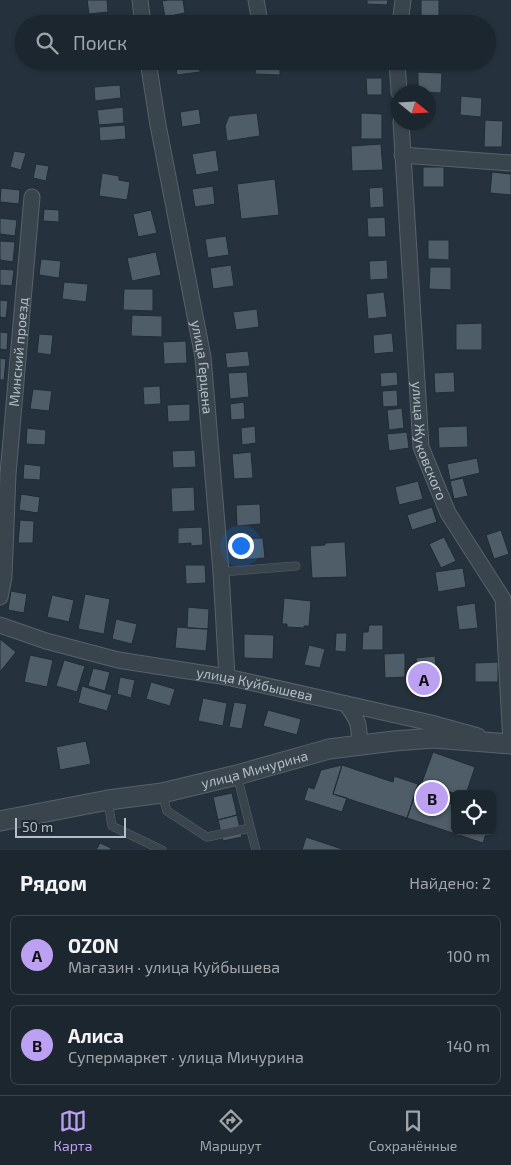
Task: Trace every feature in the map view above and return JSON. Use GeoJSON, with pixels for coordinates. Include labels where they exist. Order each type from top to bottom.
{"type":"FeatureCollection","features":[{"type":"Feature","properties":{"kind":"street"},"geometry":{"type":"LineString","coordinates":[[140,0],[142,15]]}},
{"type":"Feature","properties":{"kind":"street"},"geometry":{"type":"LineString","coordinates":[[256,0],[259,15]]}},
{"type":"Feature","properties":{"kind":"street"},"geometry":{"type":"LineString","coordinates":[[401,15],[403,0]]}},
{"type":"Feature","properties":{"kind":"street","name":"улица Герцена"},"geometry":{"type":"LineString","coordinates":[[149,70],[158,125],[203,357],[221,572],[227,678]]}},
{"type":"Feature","properties":{"kind":"street"},"geometry":{"type":"LineString","coordinates":[[398,70],[399,85]]}},
{"type":"Feature","properties":{"kind":"street","name":"улица Жуковского"},"geometry":{"type":"LineString","coordinates":[[401,130],[421,447],[448,513],[503,599],[511,744]]}},
{"type":"Feature","properties":{"kind":"street"},"geometry":{"type":"LineString","coordinates":[[402,155],[511,163]]}},
{"type":"Feature","properties":{"kind":"street","name":"Минский проезд"},"geometry":{"type":"LineString","coordinates":[[0,597],[4,577],[8,474],[32,197]]}},
{"type":"Feature","properties":{"kind":"street","name":"улица Куйбышева"},"geometry":{"type":"LineString","coordinates":[[0,625],[46,641],[118,660],[227,678],[431,723],[511,744]]}},
{"type":"Feature","properties":{"kind":"street"},"geometry":{"type":"LineString","coordinates":[[346,704],[356,717],[360,727],[360,745]]}},
{"type":"Feature","properties":{"kind":"street","name":"улица Мичурина"},"geometry":{"type":"LineString","coordinates":[[0,821],[108,800],[162,793],[237,775],[329,749],[434,738],[511,744]]}},
{"type":"Feature","properties":{"kind":"lane"},"geometry":{"type":"LineString","coordinates":[[221,572],[296,566]]}},
{"type":"Feature","properties":{"kind":"lane"},"geometry":{"type":"LineString","coordinates":[[237,775],[256,850]]}},
{"type":"Feature","properties":{"kind":"lane"},"geometry":{"type":"LineString","coordinates":[[162,793],[167,811],[207,837],[250,828]]}},
{"type":"Feature","properties":{"kind":"lane"},"geometry":{"type":"LineString","coordinates":[[108,800],[112,826],[162,850]]}},
{"type":"Feature","properties":{"kind":"building"},"geometry":{"type":"Polygon","coordinates":[[[87,0],[107,0],[108,12],[89,14],[87,0]]]}},
{"type":"Feature","properties":{"kind":"building"},"geometry":{"type":"Polygon","coordinates":[[[183,0],[185,13],[165,15],[162,1],[183,0]]]}},
{"type":"Feature","properties":{"kind":"building"},"geometry":{"type":"Polygon","coordinates":[[[367,0],[388,0],[387,5],[367,4],[367,0]]]}},
{"type":"Feature","properties":{"kind":"building"},"geometry":{"type":"Polygon","coordinates":[[[421,0],[439,0],[439,15],[421,15],[421,0]]]}},
{"type":"Feature","properties":{"kind":"building"},"geometry":{"type":"Polygon","coordinates":[[[176,70],[200,70],[200,72],[177,75],[176,70]]]}},
{"type":"Feature","properties":{"kind":"building"},"geometry":{"type":"Polygon","coordinates":[[[255,70],[280,70],[280,75],[255,74],[255,70]]]}},
{"type":"Feature","properties":{"kind":"building"},"geometry":{"type":"Polygon","coordinates":[[[418,72],[442,73],[441,93],[436,93],[436,85],[418,85],[418,72]]]}},
{"type":"Feature","properties":{"kind":"building"},"geometry":{"type":"Polygon","coordinates":[[[366,78],[382,78],[382,95],[367,95],[366,78]]]}},
{"type":"Feature","properties":{"kind":"building"},"geometry":{"type":"Polygon","coordinates":[[[120,85],[121,98],[95,101],[94,87],[120,85]]]}},
{"type":"Feature","properties":{"kind":"building"},"geometry":{"type":"Polygon","coordinates":[[[461,96],[482,98],[481,117],[460,115],[461,96]]]}},
{"type":"Feature","properties":{"kind":"building"},"geometry":{"type":"Polygon","coordinates":[[[123,107],[124,123],[99,125],[97,110],[123,107]]]}},
{"type":"Feature","properties":{"kind":"building"},"geometry":{"type":"Polygon","coordinates":[[[199,109],[201,124],[182,127],[180,112],[199,109]]]}},
{"type":"Feature","properties":{"kind":"building"},"geometry":{"type":"Polygon","coordinates":[[[257,113],[260,136],[227,141],[225,126],[229,116],[257,113]]]}},
{"type":"Feature","properties":{"kind":"building"},"geometry":{"type":"Polygon","coordinates":[[[361,113],[382,114],[382,139],[361,139],[361,113]]]}},
{"type":"Feature","properties":{"kind":"building"},"geometry":{"type":"Polygon","coordinates":[[[485,120],[503,121],[502,147],[484,147],[485,120]]]}},
{"type":"Feature","properties":{"kind":"building"},"geometry":{"type":"Polygon","coordinates":[[[125,125],[126,139],[100,141],[99,127],[125,125]]]}},
{"type":"Feature","properties":{"kind":"building"},"geometry":{"type":"Polygon","coordinates":[[[381,144],[383,170],[352,171],[351,146],[381,144]]]}},
{"type":"Feature","properties":{"kind":"building"},"geometry":{"type":"Polygon","coordinates":[[[216,150],[219,171],[196,175],[192,154],[216,150]]]}},
{"type":"Feature","properties":{"kind":"building"},"geometry":{"type":"Polygon","coordinates":[[[14,151],[26,153],[21,170],[10,167],[14,151]]]}},
{"type":"Feature","properties":{"kind":"building"},"geometry":{"type":"Polygon","coordinates":[[[36,164],[49,166],[46,181],[33,178],[36,164]]]}},
{"type":"Feature","properties":{"kind":"building"},"geometry":{"type":"Polygon","coordinates":[[[423,167],[444,167],[444,187],[423,187],[423,167]]]}},
{"type":"Feature","properties":{"kind":"building"},"geometry":{"type":"Polygon","coordinates":[[[492,172],[511,174],[511,195],[490,193],[492,172]]]}},
{"type":"Feature","properties":{"kind":"building"},"geometry":{"type":"Polygon","coordinates":[[[102,173],[119,176],[119,180],[130,182],[127,200],[99,196],[102,173]]]}},
{"type":"Feature","properties":{"kind":"building"},"geometry":{"type":"Polygon","coordinates":[[[275,179],[279,215],[241,219],[237,184],[275,179]]]}},
{"type":"Feature","properties":{"kind":"building"},"geometry":{"type":"Polygon","coordinates":[[[213,186],[215,204],[195,207],[192,189],[213,186]]]}},
{"type":"Feature","properties":{"kind":"building"},"geometry":{"type":"Polygon","coordinates":[[[383,187],[384,207],[370,208],[369,188],[383,187]]]}},
{"type":"Feature","properties":{"kind":"building"},"geometry":{"type":"Polygon","coordinates":[[[1,188],[20,190],[19,204],[0,202],[1,188]]]}},
{"type":"Feature","properties":{"kind":"building"},"geometry":{"type":"Polygon","coordinates":[[[44,209],[59,210],[59,222],[43,221],[44,209]]]}},
{"type":"Feature","properties":{"kind":"building"},"geometry":{"type":"Polygon","coordinates":[[[151,210],[157,233],[138,237],[133,214],[151,210]]]}},
{"type":"Feature","properties":{"kind":"building"},"geometry":{"type":"Polygon","coordinates":[[[385,217],[386,237],[368,237],[367,218],[385,217]]]}},
{"type":"Feature","properties":{"kind":"building"},"geometry":{"type":"Polygon","coordinates":[[[0,218],[17,220],[15,236],[0,234],[0,218]]]}},
{"type":"Feature","properties":{"kind":"building"},"geometry":{"type":"Polygon","coordinates":[[[226,236],[229,255],[208,258],[205,239],[226,236]]]}},
{"type":"Feature","properties":{"kind":"building"},"geometry":{"type":"Polygon","coordinates":[[[428,240],[449,240],[449,260],[428,259],[428,240]]]}},
{"type":"Feature","properties":{"kind":"building"},"geometry":{"type":"Polygon","coordinates":[[[0,241],[15,242],[13,262],[0,260],[0,241]]]}},
{"type":"Feature","properties":{"kind":"building"},"geometry":{"type":"Polygon","coordinates":[[[156,252],[161,275],[132,281],[127,258],[156,252]]]}},
{"type":"Feature","properties":{"kind":"building"},"geometry":{"type":"Polygon","coordinates":[[[41,259],[61,261],[59,278],[39,275],[41,259]]]}},
{"type":"Feature","properties":{"kind":"building"},"geometry":{"type":"Polygon","coordinates":[[[387,260],[388,279],[370,280],[369,261],[387,260]]]}},
{"type":"Feature","properties":{"kind":"building"},"geometry":{"type":"Polygon","coordinates":[[[231,265],[234,286],[213,289],[210,268],[231,265]]]}},
{"type":"Feature","properties":{"kind":"building"},"geometry":{"type":"Polygon","coordinates":[[[430,267],[451,267],[451,290],[429,289],[430,267]]]}},
{"type":"Feature","properties":{"kind":"building"},"geometry":{"type":"Polygon","coordinates":[[[0,269],[14,270],[12,286],[0,285],[0,269]]]}},
{"type":"Feature","properties":{"kind":"building"},"geometry":{"type":"Polygon","coordinates":[[[64,282],[88,284],[86,302],[62,299],[64,282]]]}},
{"type":"Feature","properties":{"kind":"building"},"geometry":{"type":"Polygon","coordinates":[[[124,289],[153,289],[153,311],[123,310],[124,289]]]}},
{"type":"Feature","properties":{"kind":"building"},"geometry":{"type":"Polygon","coordinates":[[[384,292],[387,317],[368,319],[366,294],[384,292]]]}},
{"type":"Feature","properties":{"kind":"building"},"geometry":{"type":"Polygon","coordinates":[[[0,300],[8,301],[6,318],[0,317],[0,300]]]}},
{"type":"Feature","properties":{"kind":"building"},"geometry":{"type":"Polygon","coordinates":[[[257,309],[259,327],[236,330],[233,312],[257,309]]]}},
{"type":"Feature","properties":{"kind":"building"},"geometry":{"type":"Polygon","coordinates":[[[132,315],[162,316],[162,337],[131,336],[132,315]]]}},
{"type":"Feature","properties":{"kind":"building"},"geometry":{"type":"Polygon","coordinates":[[[482,323],[482,350],[456,350],[456,324],[482,323]]]}},
{"type":"Feature","properties":{"kind":"building"},"geometry":{"type":"Polygon","coordinates":[[[0,332],[8,333],[7,350],[0,349],[0,332]]]}},
{"type":"Feature","properties":{"kind":"building"},"geometry":{"type":"Polygon","coordinates":[[[392,333],[394,352],[374,354],[373,335],[392,333]]]}},
{"type":"Feature","properties":{"kind":"building"},"geometry":{"type":"Polygon","coordinates":[[[39,334],[53,335],[51,355],[37,353],[39,334]]]}},
{"type":"Feature","properties":{"kind":"building"},"geometry":{"type":"Polygon","coordinates":[[[186,341],[187,363],[164,364],[163,342],[186,341]]]}},
{"type":"Feature","properties":{"kind":"building"},"geometry":{"type":"Polygon","coordinates":[[[248,351],[250,366],[227,368],[225,353],[248,351]]]}},
{"type":"Feature","properties":{"kind":"building"},"geometry":{"type":"Polygon","coordinates":[[[0,358],[6,359],[4,380],[0,380],[0,358]]]}},
{"type":"Feature","properties":{"kind":"building"},"geometry":{"type":"Polygon","coordinates":[[[247,372],[249,397],[230,399],[228,373],[247,372]]]}},
{"type":"Feature","properties":{"kind":"building"},"geometry":{"type":"Polygon","coordinates":[[[397,372],[398,385],[381,387],[380,373],[397,372]]]}},
{"type":"Feature","properties":{"kind":"building"},"geometry":{"type":"Polygon","coordinates":[[[454,372],[455,392],[435,393],[434,373],[454,372]]]}},
{"type":"Feature","properties":{"kind":"building"},"geometry":{"type":"Polygon","coordinates":[[[160,386],[161,404],[144,405],[143,387],[160,386]]]}},
{"type":"Feature","properties":{"kind":"building"},"geometry":{"type":"Polygon","coordinates":[[[33,389],[52,391],[49,411],[30,409],[33,389]]]}},
{"type":"Feature","properties":{"kind":"building"},"geometry":{"type":"Polygon","coordinates":[[[397,390],[398,406],[383,407],[382,391],[397,390]]]}},
{"type":"Feature","properties":{"kind":"building"},"geometry":{"type":"Polygon","coordinates":[[[244,402],[245,419],[231,420],[230,404],[244,402]]]}},
{"type":"Feature","properties":{"kind":"building"},"geometry":{"type":"Polygon","coordinates":[[[190,404],[190,421],[168,422],[167,405],[190,404]]]}},
{"type":"Feature","properties":{"kind":"building"},"geometry":{"type":"Polygon","coordinates":[[[402,408],[404,428],[389,430],[387,410],[402,408]]]}},
{"type":"Feature","properties":{"kind":"building"},"geometry":{"type":"Polygon","coordinates":[[[255,426],[256,443],[242,445],[241,428],[255,426]]]}},
{"type":"Feature","properties":{"kind":"building"},"geometry":{"type":"Polygon","coordinates":[[[467,426],[468,447],[439,448],[438,427],[467,426]]]}},
{"type":"Feature","properties":{"kind":"building"},"geometry":{"type":"Polygon","coordinates":[[[27,428],[46,430],[45,445],[26,444],[27,428]]]}},
{"type":"Feature","properties":{"kind":"building"},"geometry":{"type":"Polygon","coordinates":[[[407,432],[409,448],[389,451],[387,434],[407,432]]]}},
{"type":"Feature","properties":{"kind":"building"},"geometry":{"type":"Polygon","coordinates":[[[195,450],[196,467],[173,468],[172,451],[195,450]]]}},
{"type":"Feature","properties":{"kind":"building"},"geometry":{"type":"Polygon","coordinates":[[[251,452],[253,478],[234,479],[232,454],[251,452]]]}},
{"type":"Feature","properties":{"kind":"building"},"geometry":{"type":"Polygon","coordinates":[[[477,458],[480,473],[450,480],[447,464],[477,458]]]}},
{"type":"Feature","properties":{"kind":"building"},"geometry":{"type":"Polygon","coordinates":[[[24,464],[41,466],[40,480],[23,479],[24,464]]]}},
{"type":"Feature","properties":{"kind":"building"},"geometry":{"type":"Polygon","coordinates":[[[463,478],[468,496],[454,499],[450,481],[463,478]]]}},
{"type":"Feature","properties":{"kind":"building"},"geometry":{"type":"Polygon","coordinates":[[[418,481],[423,499],[399,505],[395,487],[418,481]]]}},
{"type":"Feature","properties":{"kind":"building"},"geometry":{"type":"Polygon","coordinates":[[[194,487],[195,511],[172,512],[171,488],[194,487]]]}},
{"type":"Feature","properties":{"kind":"building"},"geometry":{"type":"Polygon","coordinates":[[[21,494],[40,497],[38,513],[19,510],[21,494]]]}},
{"type":"Feature","properties":{"kind":"building"},"geometry":{"type":"Polygon","coordinates":[[[260,504],[261,524],[237,526],[236,505],[260,504]]]}},
{"type":"Feature","properties":{"kind":"building"},"geometry":{"type":"Polygon","coordinates":[[[432,507],[437,522],[412,530],[407,515],[432,507]]]}},
{"type":"Feature","properties":{"kind":"building"},"geometry":{"type":"Polygon","coordinates":[[[20,520],[34,521],[33,543],[18,543],[20,520]]]}},
{"type":"Feature","properties":{"kind":"building"},"geometry":{"type":"Polygon","coordinates":[[[202,527],[203,545],[191,546],[191,543],[178,544],[178,528],[202,527]]]}},
{"type":"Feature","properties":{"kind":"building"},"geometry":{"type":"Polygon","coordinates":[[[501,530],[509,554],[494,559],[486,535],[501,530]]]}},
{"type":"Feature","properties":{"kind":"building"},"geometry":{"type":"Polygon","coordinates":[[[444,537],[456,561],[441,568],[429,544],[444,537]]]}},
{"type":"Feature","properties":{"kind":"building"},"geometry":{"type":"Polygon","coordinates":[[[263,538],[265,558],[241,560],[240,539],[263,538]]]}},
{"type":"Feature","properties":{"kind":"building"},"geometry":{"type":"Polygon","coordinates":[[[345,542],[347,577],[312,578],[310,546],[345,542]]]}},
{"type":"Feature","properties":{"kind":"building"},"geometry":{"type":"Polygon","coordinates":[[[185,565],[205,565],[206,583],[186,584],[185,565]]]}},
{"type":"Feature","properties":{"kind":"building"},"geometry":{"type":"Polygon","coordinates":[[[463,568],[466,587],[438,592],[435,572],[463,568]]]}},
{"type":"Feature","properties":{"kind":"building"},"geometry":{"type":"Polygon","coordinates":[[[11,591],[27,594],[24,613],[8,610],[11,591]]]}},
{"type":"Feature","properties":{"kind":"building"},"geometry":{"type":"Polygon","coordinates":[[[85,594],[110,599],[104,634],[78,629],[85,594]]]}},
{"type":"Feature","properties":{"kind":"building"},"geometry":{"type":"Polygon","coordinates":[[[52,595],[74,600],[69,622],[47,617],[52,595]]]}},
{"type":"Feature","properties":{"kind":"building"},"geometry":{"type":"Polygon","coordinates":[[[284,598],[311,601],[309,626],[304,626],[304,628],[287,627],[287,624],[282,624],[284,598]]]}},
{"type":"Feature","properties":{"kind":"building"},"geometry":{"type":"Polygon","coordinates":[[[475,603],[478,628],[459,630],[456,606],[475,603]]]}},
{"type":"Feature","properties":{"kind":"building"},"geometry":{"type":"Polygon","coordinates":[[[188,607],[209,609],[208,629],[187,628],[188,607]]]}},
{"type":"Feature","properties":{"kind":"building"},"geometry":{"type":"Polygon","coordinates":[[[116,619],[137,624],[132,644],[112,639],[116,619]]]}},
{"type":"Feature","properties":{"kind":"building"},"geometry":{"type":"Polygon","coordinates":[[[369,625],[383,625],[383,650],[362,650],[363,632],[368,632],[369,625]]]}},
{"type":"Feature","properties":{"kind":"building"},"geometry":{"type":"Polygon","coordinates":[[[177,627],[208,629],[206,651],[175,648],[177,627]]]}},
{"type":"Feature","properties":{"kind":"building"},"geometry":{"type":"Polygon","coordinates":[[[336,633],[347,633],[346,652],[335,651],[336,633]]]}},
{"type":"Feature","properties":{"kind":"building"},"geometry":{"type":"Polygon","coordinates":[[[244,634],[274,635],[273,659],[244,658],[244,634]]]}},
{"type":"Feature","properties":{"kind":"building"},"geometry":{"type":"Polygon","coordinates":[[[0,639],[16,652],[0,672],[0,639]]]}},
{"type":"Feature","properties":{"kind":"building"},"geometry":{"type":"Polygon","coordinates":[[[309,645],[325,649],[320,668],[304,665],[309,645]]]}},
{"type":"Feature","properties":{"kind":"building"},"geometry":{"type":"Polygon","coordinates":[[[405,653],[405,677],[385,678],[384,654],[405,653]]]}},
{"type":"Feature","properties":{"kind":"building"},"geometry":{"type":"Polygon","coordinates":[[[30,655],[53,660],[47,687],[24,682],[30,655]]]}},
{"type":"Feature","properties":{"kind":"building"},"geometry":{"type":"Polygon","coordinates":[[[435,656],[438,684],[419,687],[416,658],[435,656]]]}},
{"type":"Feature","properties":{"kind":"building"},"geometry":{"type":"Polygon","coordinates":[[[64,660],[85,666],[77,692],[56,686],[64,660]]]}},
{"type":"Feature","properties":{"kind":"building"},"geometry":{"type":"Polygon","coordinates":[[[498,662],[498,682],[475,682],[475,663],[498,662]]]}},
{"type":"Feature","properties":{"kind":"building"},"geometry":{"type":"Polygon","coordinates":[[[93,668],[110,672],[105,691],[88,686],[93,668]]]}},
{"type":"Feature","properties":{"kind":"building"},"geometry":{"type":"Polygon","coordinates":[[[418,675],[420,689],[411,690],[409,676],[418,675]]]}},
{"type":"Feature","properties":{"kind":"building"},"geometry":{"type":"Polygon","coordinates":[[[120,677],[135,680],[131,698],[117,694],[120,677]]]}},
{"type":"Feature","properties":{"kind":"building"},"geometry":{"type":"Polygon","coordinates":[[[151,682],[175,689],[170,706],[146,699],[151,682]]]}},
{"type":"Feature","properties":{"kind":"building"},"geometry":{"type":"Polygon","coordinates":[[[82,686],[112,695],[107,711],[78,703],[82,686]]]}},
{"type":"Feature","properties":{"kind":"building"},"geometry":{"type":"Polygon","coordinates":[[[203,698],[227,703],[223,726],[198,721],[203,698]]]}},
{"type":"Feature","properties":{"kind":"building"},"geometry":{"type":"Polygon","coordinates":[[[234,702],[247,704],[242,729],[229,727],[234,702]]]}},
{"type":"Feature","properties":{"kind":"building"},"geometry":{"type":"Polygon","coordinates":[[[268,710],[301,719],[297,735],[263,726],[268,710]]]}},
{"type":"Feature","properties":{"kind":"building"},"geometry":{"type":"Polygon","coordinates":[[[86,741],[91,764],[60,770],[56,747],[86,741]]]}},
{"type":"Feature","properties":{"kind":"building"},"geometry":{"type":"Polygon","coordinates":[[[433,752],[475,767],[467,790],[451,790],[451,792],[422,782],[433,752]]]}},
{"type":"Feature","properties":{"kind":"building"},"geometry":{"type":"Polygon","coordinates":[[[342,765],[393,782],[394,776],[418,784],[407,818],[333,794],[342,765]]]}},
{"type":"Feature","properties":{"kind":"building"},"geometry":{"type":"Polygon","coordinates":[[[342,765],[333,794],[347,798],[342,812],[304,800],[308,787],[314,789],[321,770],[342,765]]]}},
{"type":"Feature","properties":{"kind":"building"},"geometry":{"type":"Polygon","coordinates":[[[416,792],[451,804],[451,832],[407,818],[416,792]]]}},
{"type":"Feature","properties":{"kind":"building"},"geometry":{"type":"Polygon","coordinates":[[[232,793],[237,815],[218,820],[213,797],[232,793]]]}},
{"type":"Feature","properties":{"kind":"building"},"geometry":{"type":"Polygon","coordinates":[[[237,815],[242,837],[223,841],[218,820],[237,815]]]}},
{"type":"Feature","properties":{"kind":"building"},"geometry":{"type":"Polygon","coordinates":[[[459,835],[486,835],[483,843],[459,835]]]}},
{"type":"Feature","properties":{"kind":"building"},"geometry":{"type":"Polygon","coordinates":[[[306,837],[345,850],[302,850],[306,837]]]}},
{"type":"Feature","properties":{"kind":"building"},"geometry":{"type":"Polygon","coordinates":[[[100,843],[111,848],[110,850],[96,850],[100,843]]]}},
{"type":"Feature","properties":{"kind":"place","name":"OZON"},"geometry":{"type":"Point","coordinates":[424,679]}},
{"type":"Feature","properties":{"kind":"place","name":"Алиса"},"geometry":{"type":"Point","coordinates":[432,798]}}]}
